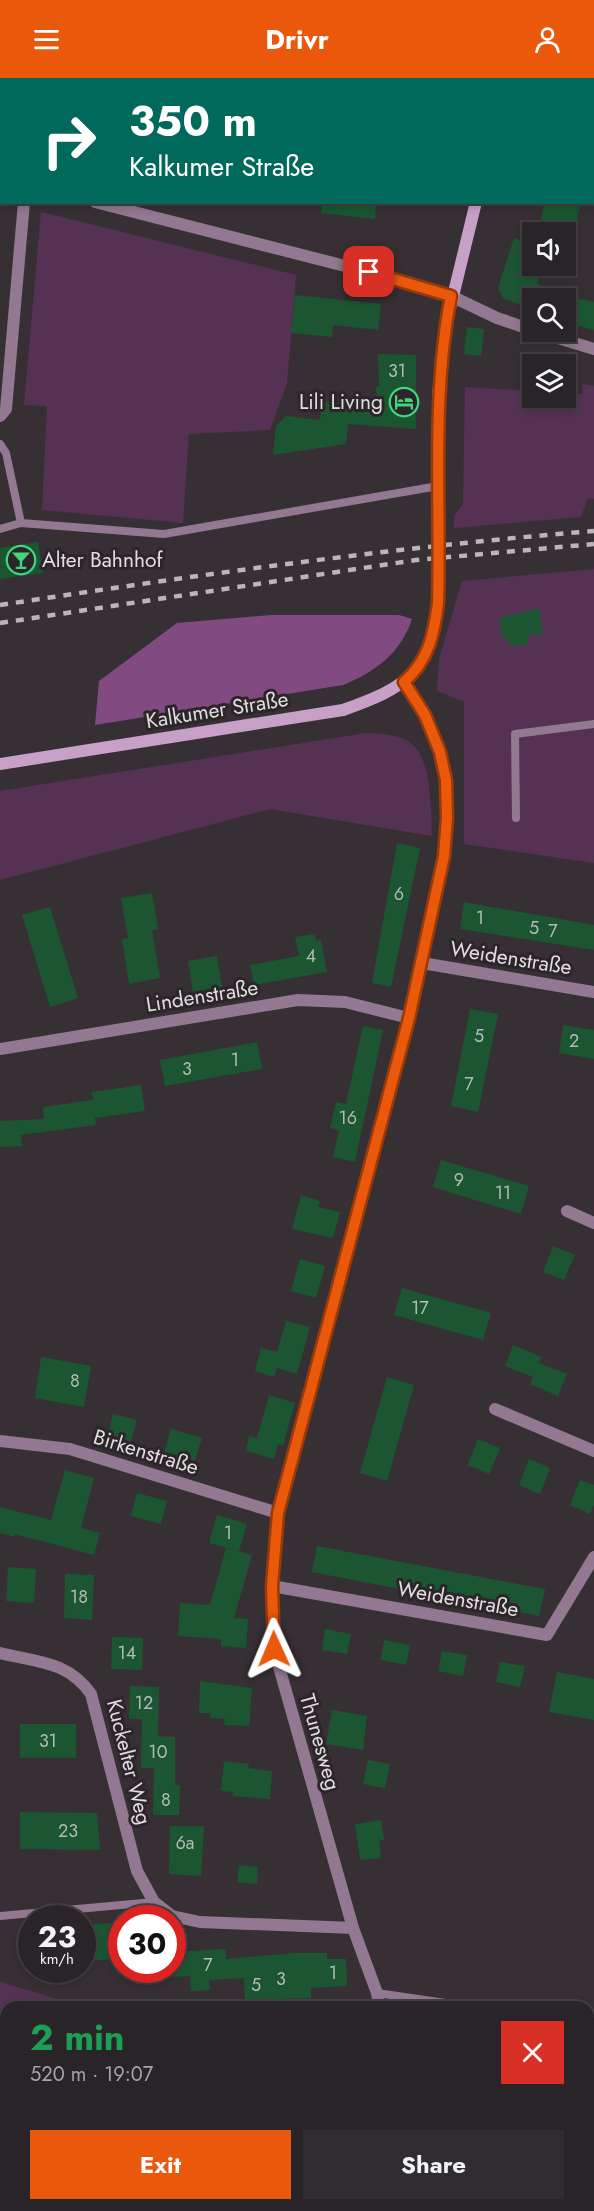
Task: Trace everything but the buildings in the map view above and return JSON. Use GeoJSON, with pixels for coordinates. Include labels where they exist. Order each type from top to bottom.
{"type":"FeatureCollection","features":[{"type":"Feature","properties":{"kind":"main road"},"geometry":{"type":"LineString","coordinates":[[438,486],[438,396],[444,333],[451,296],[475,204]]}},
{"type":"Feature","properties":{"kind":"main road","name":"Kalkumer Straße"},"geometry":{"type":"LineString","coordinates":[[0,764],[342,710],[381,697],[404,682],[424,659],[434,635],[438,603],[438,486]]}},
{"type":"Feature","properties":{"kind":"street"},"geometry":{"type":"LineString","coordinates":[[0,416],[6,409],[24,204]]}},
{"type":"Feature","properties":{"kind":"street"},"geometry":{"type":"LineString","coordinates":[[103,204],[293,251],[451,296],[497,318],[522,327]]}},
{"type":"Feature","properties":{"kind":"street"},"geometry":{"type":"LineString","coordinates":[[571,342],[594,349]]}},
{"type":"Feature","properties":{"kind":"street","name":"Thunesweg"},"geometry":{"type":"LineString","coordinates":[[378,2001],[353,1928],[274,1649],[272,1586],[278,1513],[409,1018],[444,856],[447,818],[446,780],[440,752],[425,715],[404,682]]}},
{"type":"Feature","properties":{"kind":"street","name":"Weidenstraße"},"geometry":{"type":"LineString","coordinates":[[422,963],[594,992]]}},
{"type":"Feature","properties":{"kind":"street","name":"Lindenstraße"},"geometry":{"type":"LineString","coordinates":[[0,1049],[298,1000],[345,1002],[409,1018]]}},
{"type":"Feature","properties":{"kind":"street"},"geometry":{"type":"LineString","coordinates":[[567,1212],[594,1223]]}},
{"type":"Feature","properties":{"kind":"street"},"geometry":{"type":"LineString","coordinates":[[495,1409],[594,1451]]}},
{"type":"Feature","properties":{"kind":"street","name":"Birkenstraße"},"geometry":{"type":"LineString","coordinates":[[0,1441],[70,1449],[278,1513]]}},
{"type":"Feature","properties":{"kind":"street","name":"Weidenstraße"},"geometry":{"type":"LineString","coordinates":[[272,1586],[547,1635],[594,1557]]}},
{"type":"Feature","properties":{"kind":"street","name":"Kuckelter Weg"},"geometry":{"type":"LineString","coordinates":[[0,1653],[64,1668],[79,1677],[91,1694],[137,1871],[154,1902],[172,1916],[200,1922],[353,1928]]}},
{"type":"Feature","properties":{"kind":"lane"},"geometry":{"type":"LineString","coordinates":[[0,444],[6,453],[21,523]]}},
{"type":"Feature","properties":{"kind":"lane"},"geometry":{"type":"LineString","coordinates":[[0,529],[21,523],[164,534],[438,486]]}},
{"type":"Feature","properties":{"kind":"lane"},"geometry":{"type":"LineString","coordinates":[[516,818],[515,734],[594,724]]}},
{"type":"Feature","properties":{"kind":"lane"},"geometry":{"type":"LineString","coordinates":[[0,1916],[154,1902]]}},
{"type":"Feature","properties":{"kind":"lane"},"geometry":{"type":"LineString","coordinates":[[377,1993],[432,2001]]}},
{"type":"Feature","properties":{"kind":"shaded area"},"geometry":{"type":"Polygon","coordinates":[[[41,212],[296,275],[287,383],[270,430],[189,434],[183,523],[42,510],[47,406],[24,405],[41,212]]]}},
{"type":"Feature","properties":{"kind":"shaded area"},"geometry":{"type":"Polygon","coordinates":[[[583,384],[594,386],[594,499],[588,498],[581,517],[454,528],[454,516],[463,504],[465,387],[522,390],[522,408],[576,408],[576,394],[582,394],[583,384]]]}},
{"type":"Feature","properties":{"kind":"shaded area"},"geometry":{"type":"Polygon","coordinates":[[[594,569],[594,863],[464,844],[464,702],[437,691],[439,659],[462,581],[594,569]]]}},
{"type":"Feature","properties":{"kind":"shaded area"},"geometry":{"type":"Polygon","coordinates":[[[271,615],[399,615],[412,619],[401,642],[385,660],[366,674],[343,685],[95,725],[99,681],[177,623],[271,615]]]}},
{"type":"Feature","properties":{"kind":"shaded area"},"geometry":{"type":"Polygon","coordinates":[[[366,733],[392,735],[404,739],[420,754],[427,776],[431,802],[432,836],[270,809],[0,880],[0,791],[366,733]]]}},
{"type":"Feature","properties":{"kind":"shaded area"},"geometry":{"type":"Polygon","coordinates":[[[0,1982],[63,2001],[0,2001],[0,1982]]]}},
{"type":"Feature","properties":{"kind":"railway"},"geometry":{"type":"LineString","coordinates":[[0,605],[296,563],[445,545],[594,531]]}},
{"type":"Feature","properties":{"kind":"railway"},"geometry":{"type":"LineString","coordinates":[[0,623],[416,560],[594,544]]}},
{"type":"Feature","properties":{"kind":"place","name":"Lili Living"},"geometry":{"type":"Point","coordinates":[404,402]}},
{"type":"Feature","properties":{"kind":"place","name":"Alter Bahnhof"},"geometry":{"type":"Point","coordinates":[21,560]}},
{"type":"Feature","properties":{"kind":"route"},"geometry":{"type":"LineString","coordinates":[[274,1649],[272,1586],[278,1513],[409,1018],[444,856],[447,818],[446,780],[440,752],[425,715],[404,682],[416,671],[424,659],[434,635],[438,603],[438,396],[444,333],[451,296],[369,272]]}}]}
